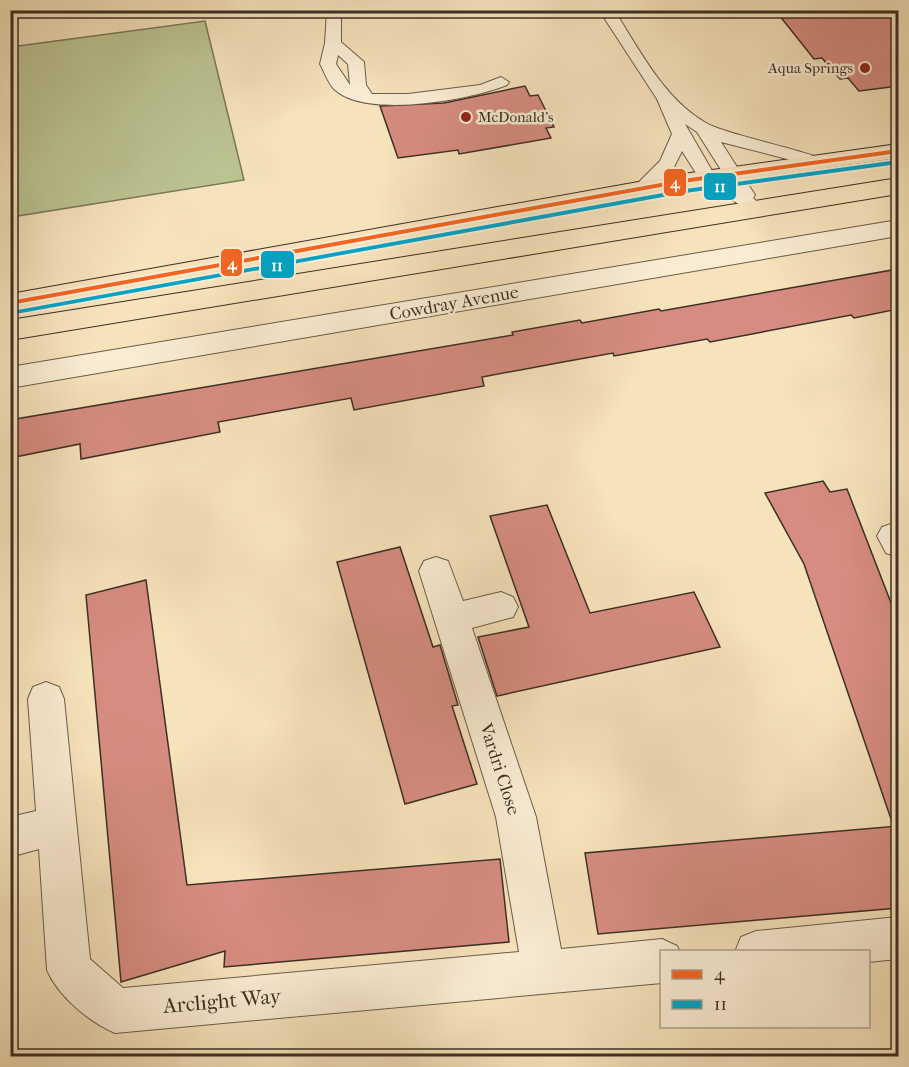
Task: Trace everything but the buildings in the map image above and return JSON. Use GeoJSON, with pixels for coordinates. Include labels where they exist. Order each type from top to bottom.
{"type":"FeatureCollection","features":[{"type":"Feature","properties":{"kind":"main road"},"geometry":{"type":"LineString","coordinates":[[10,303],[706,177],[898,151]]}},
{"type":"Feature","properties":{"kind":"main road"},"geometry":{"type":"LineString","coordinates":[[10,330],[898,186]]}},
{"type":"Feature","properties":{"kind":"street","name":"Cowdray Avenue"},"geometry":{"type":"LineString","coordinates":[[10,378],[898,228]]}},
{"type":"Feature","properties":{"kind":"street","name":"Vardri Close"},"geometry":{"type":"LineString","coordinates":[[436,571],[516,817],[544,972]]}},
{"type":"Feature","properties":{"kind":"street"},"geometry":{"type":"LineString","coordinates":[[452,618],[501,607]]}},
{"type":"Feature","properties":{"kind":"street","name":"Arclight Way"},"geometry":{"type":"LineString","coordinates":[[46,699],[69,970],[115,1011],[660,961]]}},
{"type":"Feature","properties":{"kind":"street"},"geometry":{"type":"LineString","coordinates":[[10,837],[57,825]]}},
{"type":"Feature","properties":{"kind":"street"},"geometry":{"type":"LineString","coordinates":[[767,950],[898,938]]}},
{"type":"Feature","properties":{"kind":"lane"},"geometry":{"type":"LineString","coordinates":[[334,10],[333,43],[328,64],[340,86],[366,99],[408,99],[483,89],[501,82]]}},
{"type":"Feature","properties":{"kind":"lane"},"geometry":{"type":"LineString","coordinates":[[606,10],[665,99],[681,134],[706,177],[756,208]]}},
{"type":"Feature","properties":{"kind":"lane"},"geometry":{"type":"LineString","coordinates":[[333,43],[356,62],[358,85],[366,99]]}},
{"type":"Feature","properties":{"kind":"lane"},"geometry":{"type":"LineString","coordinates":[[665,99],[704,129],[755,147],[787,152],[818,162]]}},
{"type":"Feature","properties":{"kind":"lane"},"geometry":{"type":"LineString","coordinates":[[704,129],[732,175],[756,208]]}},
{"type":"Feature","properties":{"kind":"lane"},"geometry":{"type":"LineString","coordinates":[[640,189],[668,163],[681,134]]}},
{"type":"Feature","properties":{"kind":"green space"},"geometry":{"type":"Polygon","coordinates":[[[205,21],[244,180],[11,217],[11,47],[205,21]]]}},
{"type":"Feature","properties":{"kind":"transit line","name":"4"},"geometry":{"type":"LineString","coordinates":[[10,303],[683,181],[898,151]]}},
{"type":"Feature","properties":{"kind":"transit line","name":"11"},"geometry":{"type":"LineString","coordinates":[[12,313],[685,191],[898,162]]}},
{"type":"Feature","properties":{"kind":"place","name":"Aqua Springs"},"geometry":{"type":"Point","coordinates":[865,68]}},
{"type":"Feature","properties":{"kind":"place","name":"McDonald's"},"geometry":{"type":"Point","coordinates":[466,117]}}]}
